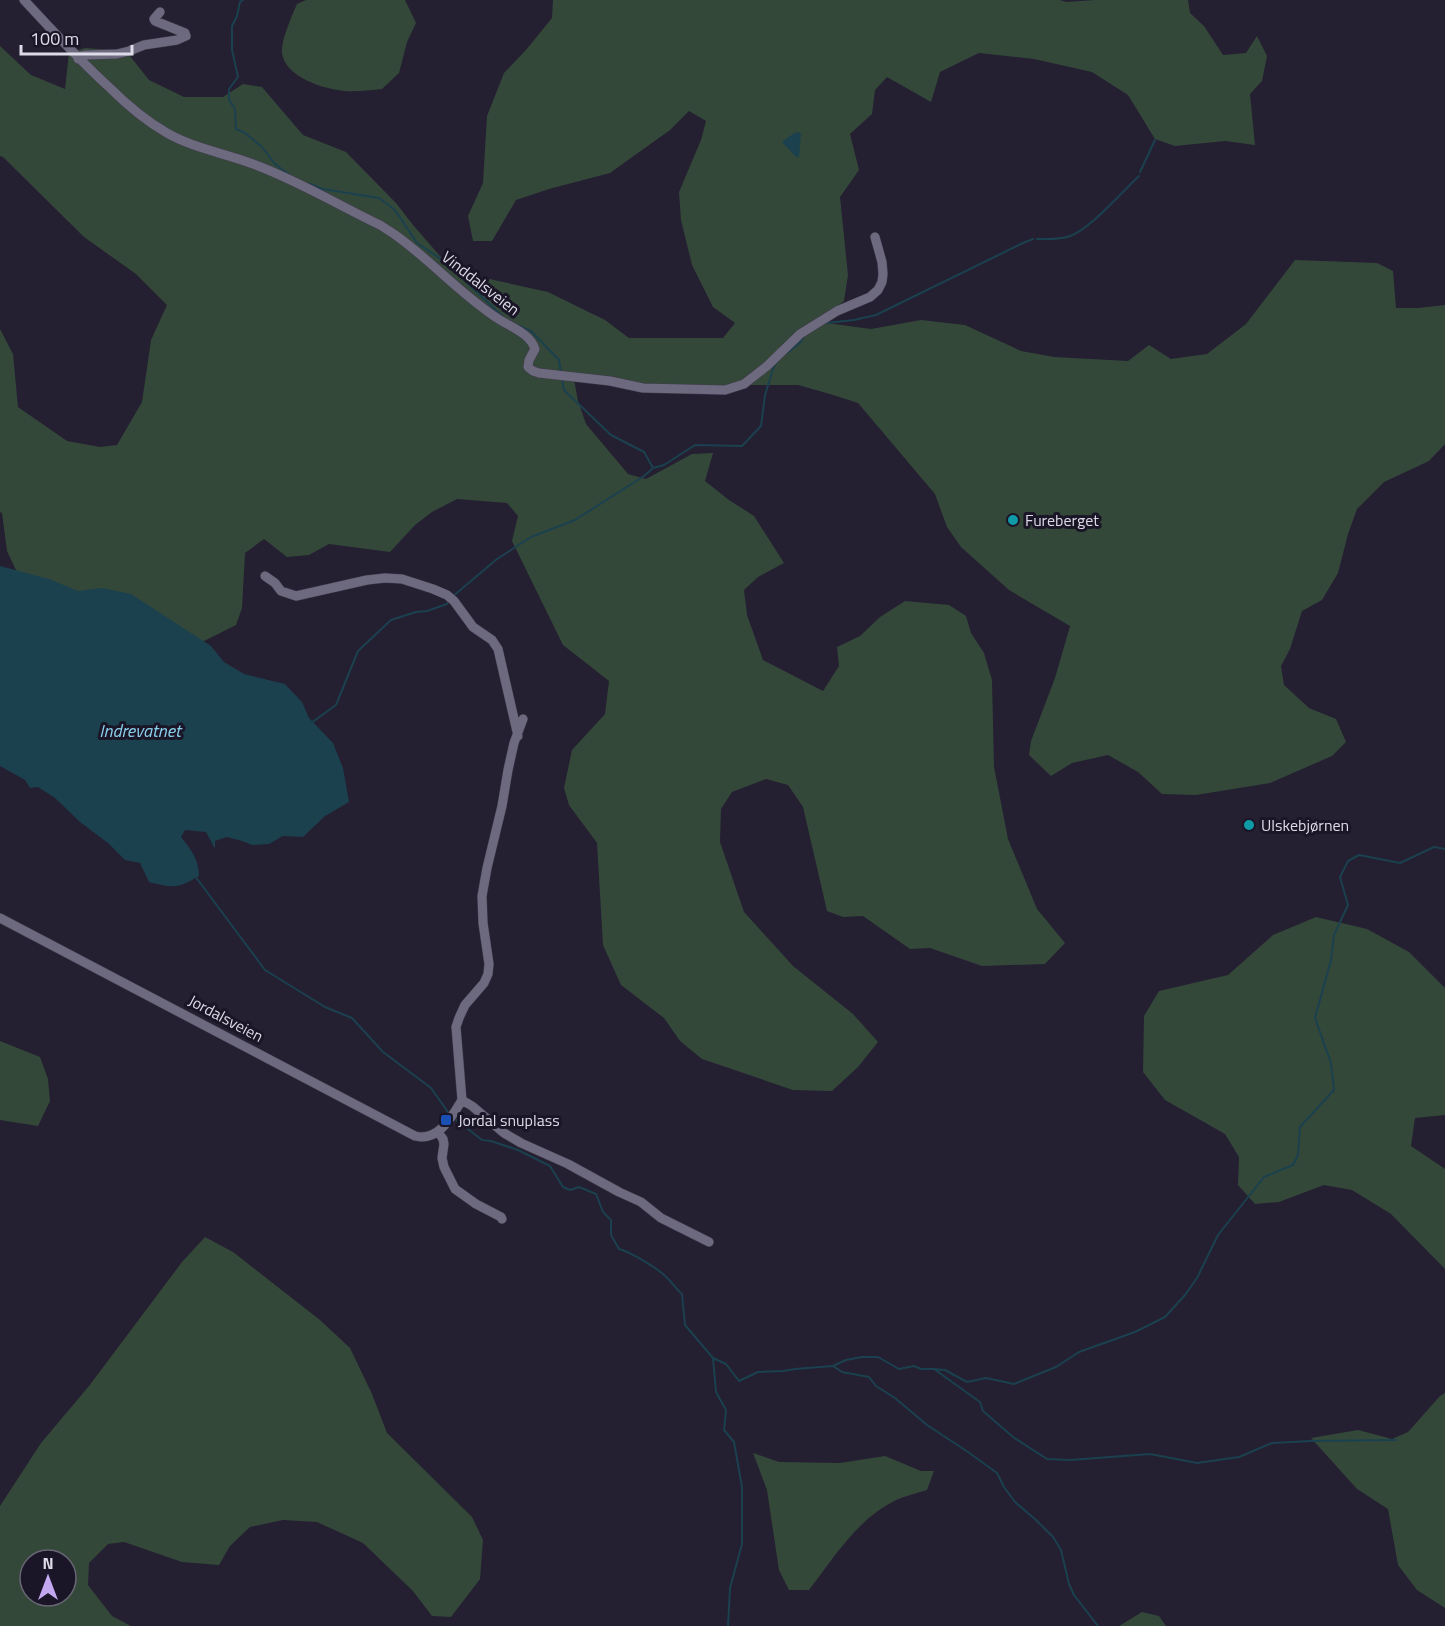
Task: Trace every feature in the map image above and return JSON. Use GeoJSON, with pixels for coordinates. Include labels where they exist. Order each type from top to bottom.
{"type":"FeatureCollection","features":[{"type":"Feature","properties":{"kind":"street","name":"Vinddalsveien"},"geometry":{"type":"LineString","coordinates":[[24,0],[78,59],[126,103],[167,134],[281,176],[380,225],[408,244],[471,298],[498,319],[530,339],[535,349],[528,364],[530,369],[545,375],[610,381],[658,389],[724,390],[744,384],[768,366],[800,334],[837,311],[870,297],[878,290],[883,274],[875,237]]}},
{"type":"Feature","properties":{"kind":"street"},"geometry":{"type":"LineString","coordinates":[[78,59],[86,55],[117,54],[144,45],[177,40],[186,36],[185,33],[155,21],[160,12]]}},
{"type":"Feature","properties":{"kind":"street"},"geometry":{"type":"LineString","coordinates":[[265,576],[281,591],[296,596],[385,578],[402,579],[433,589],[450,598],[473,627],[492,640],[498,649],[518,736]]}},
{"type":"Feature","properties":{"kind":"street"},"geometry":{"type":"LineString","coordinates":[[502,1219],[455,1189],[444,1167],[442,1158],[444,1144],[438,1132],[462,1100],[456,1027],[465,1005],[488,974],[482,896],[508,770],[523,719]]}},
{"type":"Feature","properties":{"kind":"street","name":"Jordalsveien"},"geometry":{"type":"LineString","coordinates":[[0,918],[415,1136],[421,1138],[438,1132]]}},
{"type":"Feature","properties":{"kind":"street"},"geometry":{"type":"LineString","coordinates":[[462,1100],[504,1133],[521,1143],[568,1164],[641,1202],[661,1218],[708,1242]]}},
{"type":"Feature","properties":{"kind":"green space"},"geometry":{"type":"Polygon","coordinates":[[[306,0],[405,0],[416,23],[407,42],[399,73],[382,89],[354,91],[326,88],[297,75],[285,61],[282,48],[297,4],[306,0]]]}},
{"type":"Feature","properties":{"kind":"green space"},"geometry":{"type":"Polygon","coordinates":[[[553,0],[1060,0],[1066,2],[1188,0],[1190,13],[1204,26],[1223,55],[1246,53],[1257,36],[1267,56],[1262,81],[1250,94],[1255,145],[1225,141],[1175,146],[1155,139],[1128,95],[1092,72],[1034,59],[979,53],[940,72],[931,102],[887,77],[875,90],[872,114],[850,134],[859,170],[840,197],[848,275],[844,301],[819,322],[871,329],[921,320],[965,325],[1021,351],[1054,357],[1128,361],[1149,345],[1171,359],[1207,354],[1246,324],[1295,260],[1377,263],[1393,271],[1396,308],[1445,305],[1445,444],[1429,461],[1384,482],[1357,509],[1338,573],[1322,600],[1302,611],[1290,649],[1281,666],[1284,685],[1309,708],[1336,719],[1346,742],[1332,756],[1270,783],[1196,795],[1162,794],[1138,772],[1108,755],[1072,763],[1051,776],[1029,755],[1031,741],[1055,678],[1070,626],[1009,590],[961,547],[947,527],[935,494],[858,403],[798,385],[732,385],[710,391],[671,393],[633,388],[573,374],[578,401],[586,424],[628,474],[646,479],[692,454],[713,453],[705,481],[754,516],[784,563],[758,577],[744,590],[747,615],[763,660],[823,691],[839,666],[837,647],[860,636],[880,617],[905,601],[949,605],[966,616],[971,633],[984,653],[992,680],[994,767],[1008,839],[1037,909],[1065,943],[1045,964],[982,966],[930,948],[910,949],[863,916],[843,917],[827,911],[803,807],[788,785],[766,779],[732,792],[721,809],[720,842],[744,912],[793,966],[853,1014],[878,1042],[858,1067],[832,1091],[793,1090],[702,1059],[680,1041],[664,1018],[621,985],[603,945],[597,843],[569,805],[564,788],[572,750],[605,714],[609,681],[563,645],[512,541],[518,516],[507,503],[457,499],[432,512],[415,525],[390,552],[329,544],[309,555],[287,557],[264,539],[245,553],[242,608],[236,625],[194,646],[22,583],[7,551],[0,512],[0,329],[13,354],[18,407],[67,441],[100,447],[117,445],[142,402],[151,340],[167,305],[136,274],[84,237],[0,156],[0,46],[31,75],[65,89],[69,53],[85,48],[126,51],[149,80],[184,97],[223,97],[243,84],[262,87],[303,135],[346,152],[396,203],[453,271],[548,292],[605,320],[629,338],[723,338],[735,323],[713,307],[692,265],[681,220],[679,192],[701,140],[706,121],[689,111],[670,130],[610,173],[516,200],[492,241],[473,241],[468,216],[483,183],[487,116],[504,73],[552,18],[553,0]]]}},
{"type":"Feature","properties":{"kind":"green space"},"geometry":{"type":"Polygon","coordinates":[[[1316,917],[1367,929],[1409,952],[1445,988],[1445,1115],[1415,1118],[1411,1146],[1445,1169],[1445,1269],[1391,1214],[1352,1190],[1324,1185],[1279,1202],[1255,1204],[1238,1185],[1239,1157],[1225,1134],[1165,1100],[1143,1072],[1144,1016],[1159,991],[1228,975],[1273,935],[1316,917]]]}},
{"type":"Feature","properties":{"kind":"green space"},"geometry":{"type":"Polygon","coordinates":[[[0,1041],[40,1057],[48,1079],[50,1101],[38,1126],[0,1120],[0,1041]]]}},
{"type":"Feature","properties":{"kind":"green space"},"geometry":{"type":"Polygon","coordinates":[[[205,1237],[233,1252],[320,1320],[350,1348],[372,1394],[387,1433],[472,1517],[483,1540],[480,1579],[451,1617],[432,1616],[413,1591],[363,1543],[317,1522],[283,1520],[250,1527],[230,1546],[219,1565],[182,1562],[124,1542],[108,1544],[89,1563],[88,1585],[112,1616],[131,1626],[0,1626],[0,1506],[41,1443],[89,1386],[182,1262],[205,1237]]]}},
{"type":"Feature","properties":{"kind":"green space"},"geometry":{"type":"Polygon","coordinates":[[[1445,1393],[1445,1608],[1417,1590],[1398,1565],[1388,1509],[1357,1489],[1311,1438],[1358,1430],[1392,1439],[1408,1432],[1445,1393]]]}},
{"type":"Feature","properties":{"kind":"green space"},"geometry":{"type":"Polygon","coordinates":[[[753,1453],[779,1462],[840,1463],[885,1456],[921,1471],[934,1471],[927,1490],[886,1505],[861,1526],[839,1550],[809,1590],[789,1590],[779,1570],[767,1490],[753,1453]]]}},
{"type":"Feature","properties":{"kind":"green space"},"geometry":{"type":"Polygon","coordinates":[[[1142,1612],[1159,1616],[1166,1626],[1119,1626],[1142,1612]]]}},
{"type":"Feature","properties":{"kind":"water"},"geometry":{"type":"Polygon","coordinates":[[[798,132],[801,134],[799,157],[796,157],[782,142],[798,132]]]}},
{"type":"Feature","properties":{"kind":"water","name":"Indrevatnet"},"geometry":{"type":"Polygon","coordinates":[[[0,566],[49,579],[78,591],[102,588],[131,594],[211,646],[224,662],[244,674],[285,684],[302,702],[309,718],[333,743],[343,768],[349,802],[325,816],[303,837],[283,836],[269,844],[252,845],[227,837],[215,841],[215,849],[206,832],[185,830],[181,837],[194,855],[199,876],[175,886],[149,882],[140,863],[125,860],[55,798],[38,787],[30,788],[25,780],[0,766],[0,566]]]}},
{"type":"Feature","properties":{"kind":"waterway"},"geometry":{"type":"LineString","coordinates":[[243,0],[240,2],[232,26],[232,50],[238,77],[229,89],[229,100],[235,109],[236,129],[245,133],[262,147],[275,164],[291,176]]}},
{"type":"Feature","properties":{"kind":"waterway"},"geometry":{"type":"LineString","coordinates":[[1140,172],[1155,140]]}},
{"type":"Feature","properties":{"kind":"waterway"},"geometry":{"type":"LineString","coordinates":[[1037,239],[1062,238],[1078,232],[1096,218],[1139,176]]}},
{"type":"Feature","properties":{"kind":"waterway"},"geometry":{"type":"LineString","coordinates":[[310,184],[323,189],[379,198],[395,210],[417,243],[450,265],[504,318]]}},
{"type":"Feature","properties":{"kind":"waterway"},"geometry":{"type":"LineString","coordinates":[[826,323],[876,315],[1033,239]]}},
{"type":"Feature","properties":{"kind":"waterway"},"geometry":{"type":"LineString","coordinates":[[517,325],[531,331],[559,360],[561,374]]}},
{"type":"Feature","properties":{"kind":"waterway"},"geometry":{"type":"LineString","coordinates":[[787,353],[801,342],[804,336]]}},
{"type":"Feature","properties":{"kind":"waterway"},"geometry":{"type":"LineString","coordinates":[[653,468],[664,465],[695,445],[742,446],[761,426],[765,395],[774,366],[778,361]]}},
{"type":"Feature","properties":{"kind":"waterway"},"geometry":{"type":"LineString","coordinates":[[452,597],[497,559],[531,537],[575,520],[653,468],[644,452],[611,435],[564,390],[562,379]]}},
{"type":"Feature","properties":{"kind":"waterway"},"geometry":{"type":"LineString","coordinates":[[311,723],[336,705],[358,651],[391,620],[427,611],[448,602]]}},
{"type":"Feature","properties":{"kind":"waterway"},"geometry":{"type":"LineString","coordinates":[[934,1369],[945,1370],[967,1382],[986,1378],[1014,1384],[1056,1367],[1079,1352],[1135,1332],[1165,1317],[1197,1278],[1218,1235],[1264,1177],[1293,1165],[1298,1155],[1300,1127],[1334,1090],[1331,1063],[1315,1018],[1331,960],[1334,935],[1348,905],[1340,877],[1348,861],[1359,855],[1400,863],[1434,847],[1445,849]]}},
{"type":"Feature","properties":{"kind":"waterway"},"geometry":{"type":"LineString","coordinates":[[195,876],[265,970],[325,1007],[352,1018],[383,1052],[431,1088],[450,1115]]}},
{"type":"Feature","properties":{"kind":"waterway"},"geometry":{"type":"LineString","coordinates":[[455,1119],[482,1140],[518,1150],[550,1166],[563,1187],[570,1190],[579,1187],[596,1194],[603,1212],[611,1220],[611,1235],[619,1249],[653,1267],[682,1294],[685,1325],[713,1358],[716,1392],[726,1410],[724,1430],[734,1442],[742,1487],[742,1544],[730,1588],[728,1626]]}},
{"type":"Feature","properties":{"kind":"waterway"},"geometry":{"type":"LineString","coordinates":[[713,1358],[726,1364],[739,1381],[758,1372],[833,1366],[846,1360],[862,1357],[878,1357],[899,1369],[914,1366],[921,1369],[934,1369],[980,1402],[983,1411],[1013,1437],[1047,1459],[1070,1460],[1150,1454],[1197,1463],[1239,1457],[1272,1443],[1397,1440]]}},
{"type":"Feature","properties":{"kind":"waterway"},"geometry":{"type":"LineString","coordinates":[[833,1366],[842,1372],[869,1377],[876,1386],[895,1398],[927,1425],[997,1473],[1015,1502],[1053,1537],[1061,1550],[1074,1595],[1098,1626]]}},
{"type":"Feature","properties":{"kind":"place","name":"Fureberget"},"geometry":{"type":"Point","coordinates":[1013,520]}},
{"type":"Feature","properties":{"kind":"place","name":"Ulskebjørnen"},"geometry":{"type":"Point","coordinates":[1249,825]}},
{"type":"Feature","properties":{"kind":"place","name":"Jordal snuplass"},"geometry":{"type":"Point","coordinates":[446,1120]}}]}
